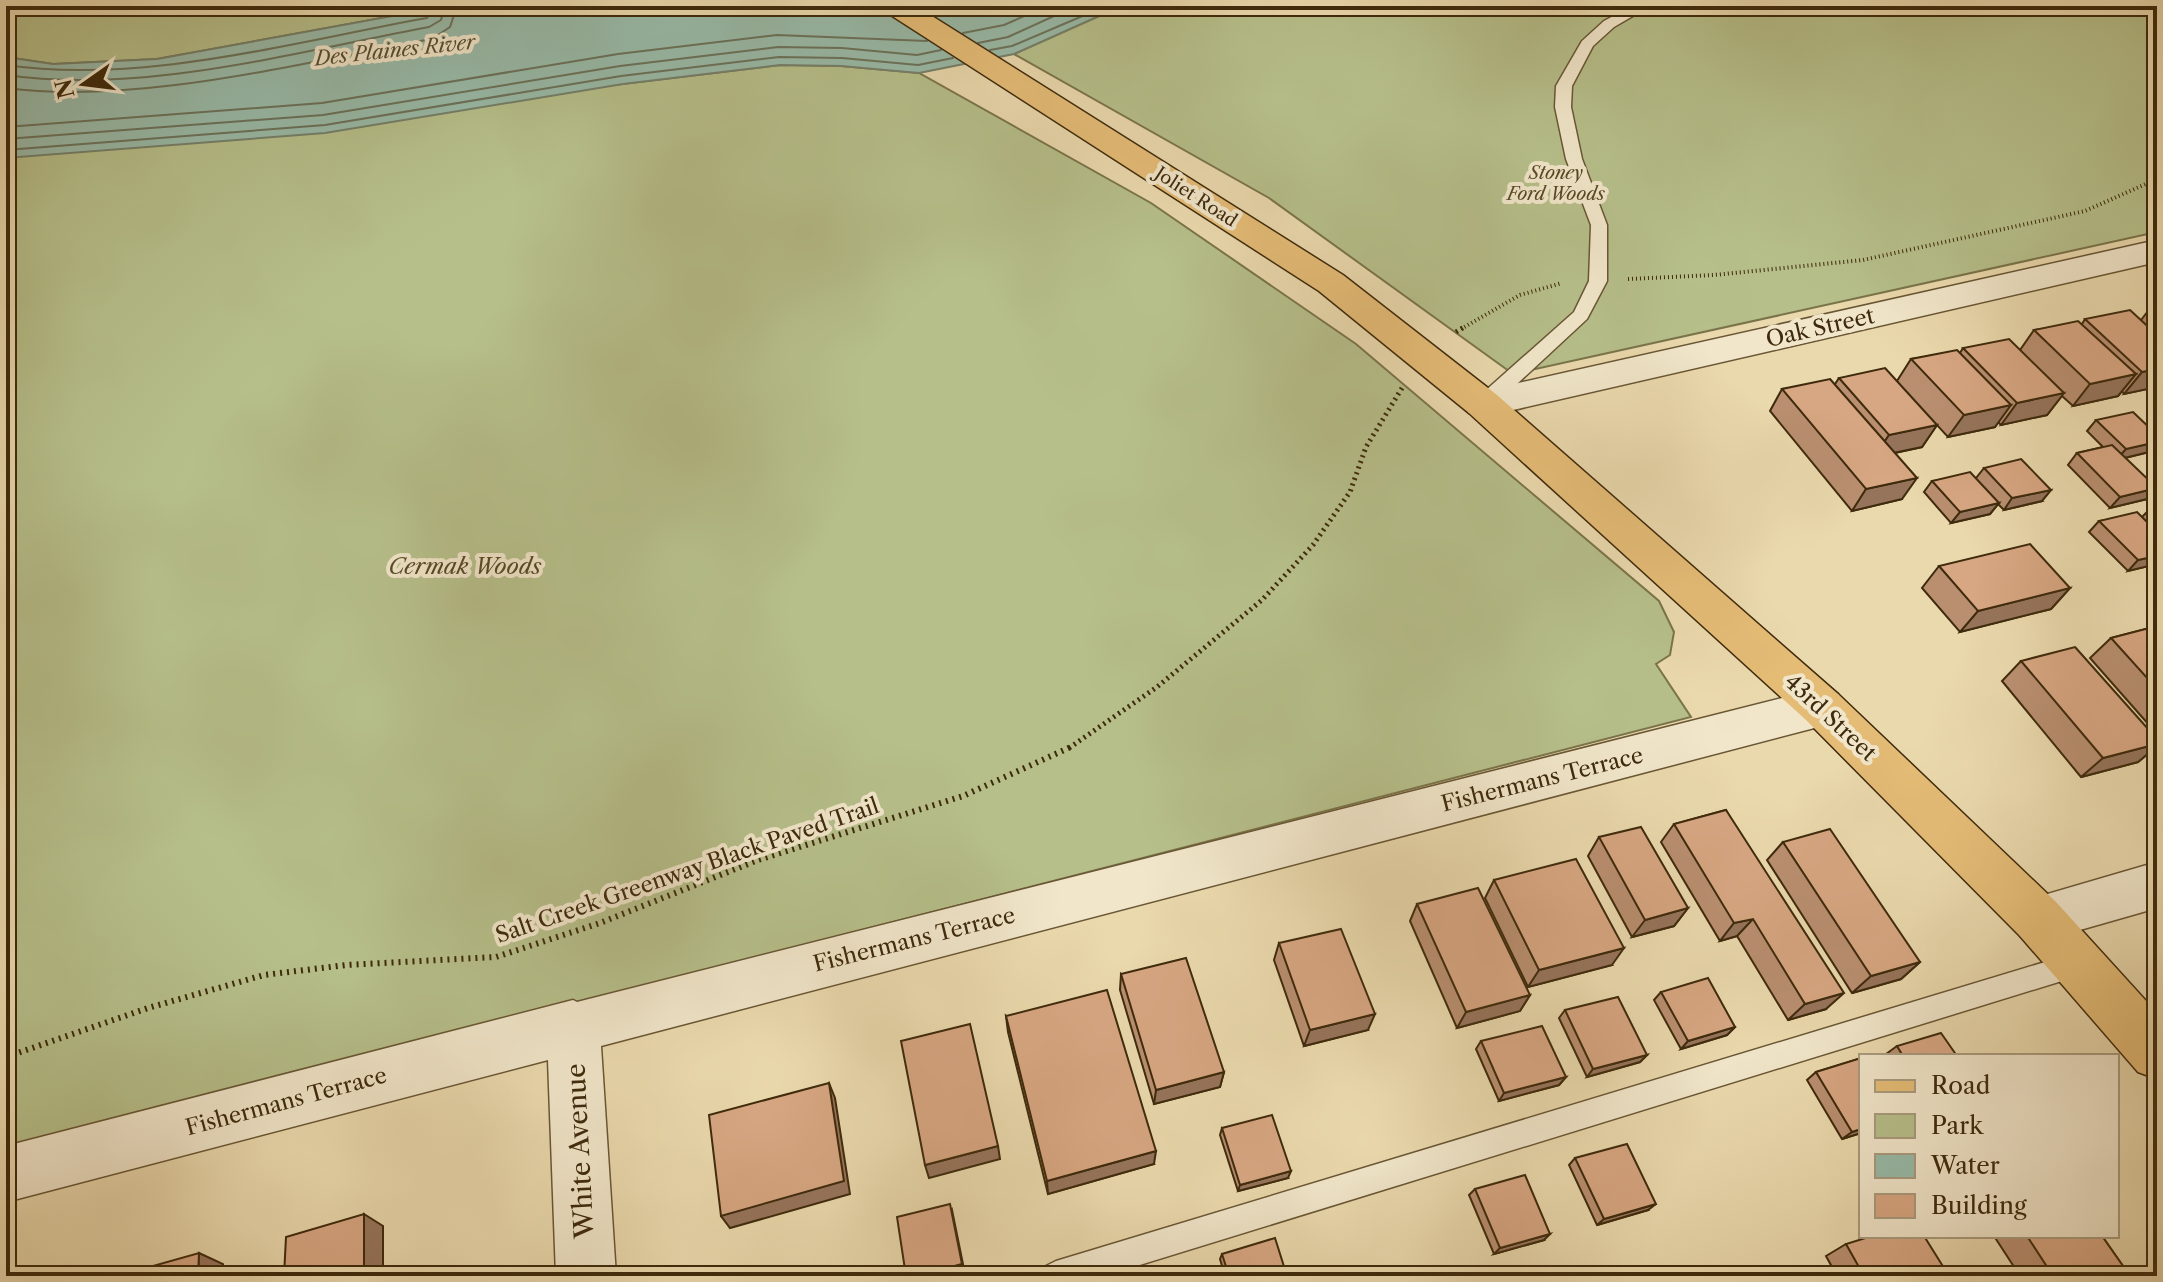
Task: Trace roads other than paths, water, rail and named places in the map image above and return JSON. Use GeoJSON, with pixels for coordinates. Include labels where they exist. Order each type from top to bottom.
{"type":"FeatureCollection","features":[{"type":"Feature","properties":{"kind":"main road","name":"Joliet Road"},"geometry":{"type":"LineString","coordinates":[[896,6],[1331,283],[1483,404]]}},
{"type":"Feature","properties":{"kind":"main road","name":"43rd Street"},"geometry":{"type":"LineString","coordinates":[[1483,404],[1822,707],[2038,919],[2157,1053]]}},
{"type":"Feature","properties":{"kind":"street","name":"Oak Street"},"geometry":{"type":"LineString","coordinates":[[1483,404],[2157,251]]}},
{"type":"Feature","properties":{"kind":"street","name":"Fishermans Terrace"},"geometry":{"type":"LineString","coordinates":[[6,1174],[1822,707]]}},
{"type":"Feature","properties":{"kind":"street"},"geometry":{"type":"LineString","coordinates":[[2038,919],[2157,885]]}},
{"type":"Feature","properties":{"kind":"street","name":"White Avenue"},"geometry":{"type":"LineString","coordinates":[[573,1026],[586,1276]]}},
{"type":"Feature","properties":{"kind":"lane"},"geometry":{"type":"LineString","coordinates":[[1483,404],[1581,315],[1598,281],[1599,225],[1574,159],[1563,107],[1564,86],[1587,44],[1609,24],[1643,6]]}},
{"type":"Feature","properties":{"kind":"lane"},"geometry":{"type":"LineString","coordinates":[[1056,1276],[2078,964]]}},
{"type":"Feature","properties":{"kind":"water","name":"Des Plaines River"},"geometry":{"type":"Polygon","coordinates":[[[447,6],[1154,6],[1099,16],[1014,54],[919,73],[841,66],[780,65],[623,84],[325,133],[6,158],[6,57],[53,64],[157,59],[447,6]]]}},
{"type":"Feature","properties":{"kind":"park label","name":"Stoney Ford Woods"},"geometry":{"type":"Point","coordinates":[1556,183]}},
{"type":"Feature","properties":{"kind":"park label","name":"Cermak Woods"},"geometry":{"type":"Point","coordinates":[465,566]}}]}
